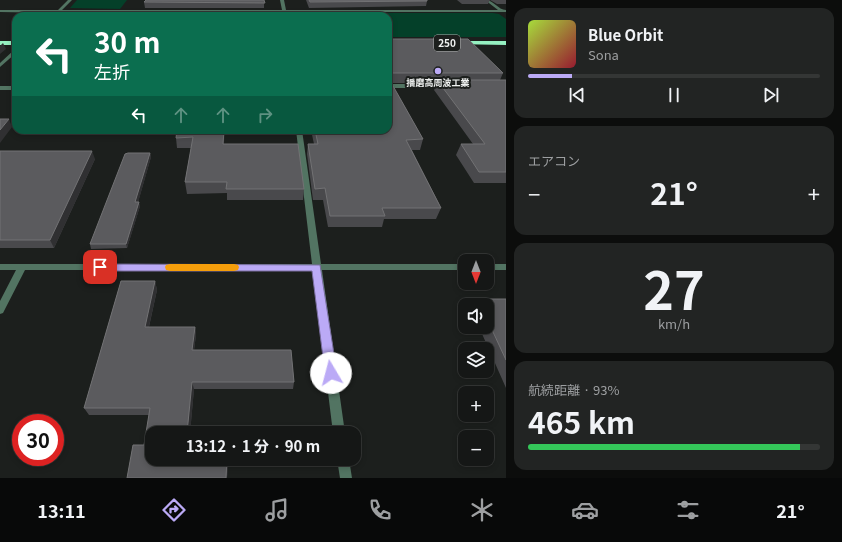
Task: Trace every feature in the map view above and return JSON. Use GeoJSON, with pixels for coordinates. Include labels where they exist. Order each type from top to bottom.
{"type":"FeatureCollection","features":[{"type":"Feature","properties":{"kind":"highway"},"geometry":{"type":"LineString","coordinates":[[0,43],[12,43]]}},
{"type":"Feature","properties":{"kind":"highway","name":"250"},"geometry":{"type":"LineString","coordinates":[[451,43],[506,43]]}},
{"type":"Feature","properties":{"kind":"street"},"geometry":{"type":"LineString","coordinates":[[59,11],[70,0]]}},
{"type":"Feature","properties":{"kind":"street"},"geometry":{"type":"LineString","coordinates":[[282,0],[284,11]]}},
{"type":"Feature","properties":{"kind":"street"},"geometry":{"type":"LineString","coordinates":[[487,0],[504,11],[506,14]]}},
{"type":"Feature","properties":{"kind":"street"},"geometry":{"type":"LineString","coordinates":[[0,11],[504,11]]}},
{"type":"Feature","properties":{"kind":"street"},"geometry":{"type":"LineString","coordinates":[[0,66],[12,55]]}},
{"type":"Feature","properties":{"kind":"street"},"geometry":{"type":"LineString","coordinates":[[392,86],[451,86]]}},
{"type":"Feature","properties":{"kind":"street"},"geometry":{"type":"LineString","coordinates":[[0,88],[12,88]]}},
{"type":"Feature","properties":{"kind":"street"},"geometry":{"type":"LineString","coordinates":[[300,134],[338,426]]}},
{"type":"Feature","properties":{"kind":"street"},"geometry":{"type":"LineString","coordinates":[[0,267],[458,267]]}},
{"type":"Feature","properties":{"kind":"street"},"geometry":{"type":"LineString","coordinates":[[0,310],[22,267]]}},
{"type":"Feature","properties":{"kind":"street"},"geometry":{"type":"LineString","coordinates":[[494,267],[506,267]]}},
{"type":"Feature","properties":{"kind":"street"},"geometry":{"type":"LineString","coordinates":[[344,466],[346,478]]}},
{"type":"Feature","properties":{"kind":"green space"},"geometry":{"type":"Polygon","coordinates":[[[77,0],[127,0],[120,9],[70,8],[77,0]]]}},
{"type":"Feature","properties":{"kind":"green space"},"geometry":{"type":"Polygon","coordinates":[[[392,13],[499,14],[506,19],[506,37],[392,37],[392,13]]]}},
{"type":"Feature","properties":{"kind":"building"},"geometry":{"type":"Polygon","coordinates":[[[146,0],[264,0],[265,3],[144,2],[146,0]]]}},
{"type":"Feature","properties":{"kind":"building"},"geometry":{"type":"Polygon","coordinates":[[[309,0],[427,0],[427,1],[310,2],[309,0]]]}},
{"type":"Feature","properties":{"kind":"building"},"geometry":{"type":"Polygon","coordinates":[[[392,39],[468,39],[503,73],[392,73],[392,39]]]}},
{"type":"Feature","properties":{"kind":"building"},"geometry":{"type":"Polygon","coordinates":[[[437,80],[506,80],[506,172],[479,172],[461,144],[485,144],[437,80]]]}},
{"type":"Feature","properties":{"kind":"building"},"geometry":{"type":"Polygon","coordinates":[[[392,84],[423,139],[406,140],[441,208],[382,208],[385,216],[330,216],[325,188],[315,189],[308,144],[318,144],[316,134],[392,134],[392,84]]]}},
{"type":"Feature","properties":{"kind":"building"},"geometry":{"type":"Polygon","coordinates":[[[0,119],[9,119],[0,130],[0,119]]]}},
{"type":"Feature","properties":{"kind":"building"},"geometry":{"type":"Polygon","coordinates":[[[176,134],[224,134],[223,144],[298,144],[304,189],[226,189],[227,182],[185,182],[193,137],[176,138],[176,134]]]}},
{"type":"Feature","properties":{"kind":"building"},"geometry":{"type":"Polygon","coordinates":[[[0,151],[92,151],[50,240],[0,240],[0,151]]]}},
{"type":"Feature","properties":{"kind":"building"},"geometry":{"type":"Polygon","coordinates":[[[150,153],[135,202],[139,202],[126,244],[90,244],[125,154],[150,153]]]}},
{"type":"Feature","properties":{"kind":"building"},"geometry":{"type":"Polygon","coordinates":[[[121,281],[155,281],[145,327],[195,327],[192,350],[291,350],[294,382],[192,382],[188,426],[147,426],[150,408],[84,408],[121,281]]]}},
{"type":"Feature","properties":{"kind":"building"},"geometry":{"type":"Polygon","coordinates":[[[494,299],[506,299],[506,360],[494,334],[494,299]]]}},
{"type":"Feature","properties":{"kind":"building"},"geometry":{"type":"Polygon","coordinates":[[[145,439],[145,466],[227,466],[226,478],[127,478],[133,445],[144,445],[145,439]]]}},
{"type":"Feature","properties":{"kind":"slow traffic"},"geometry":{"type":"LineString","coordinates":[[170,267],[234,267]]}},
{"type":"Feature","properties":{"kind":"place","name":"播磨高周波工業"},"geometry":{"type":"Point","coordinates":[438,71]}},
{"type":"Feature","properties":{"kind":"route"},"geometry":{"type":"LineString","coordinates":[[100,267],[317,267],[331,373]]}}]}
